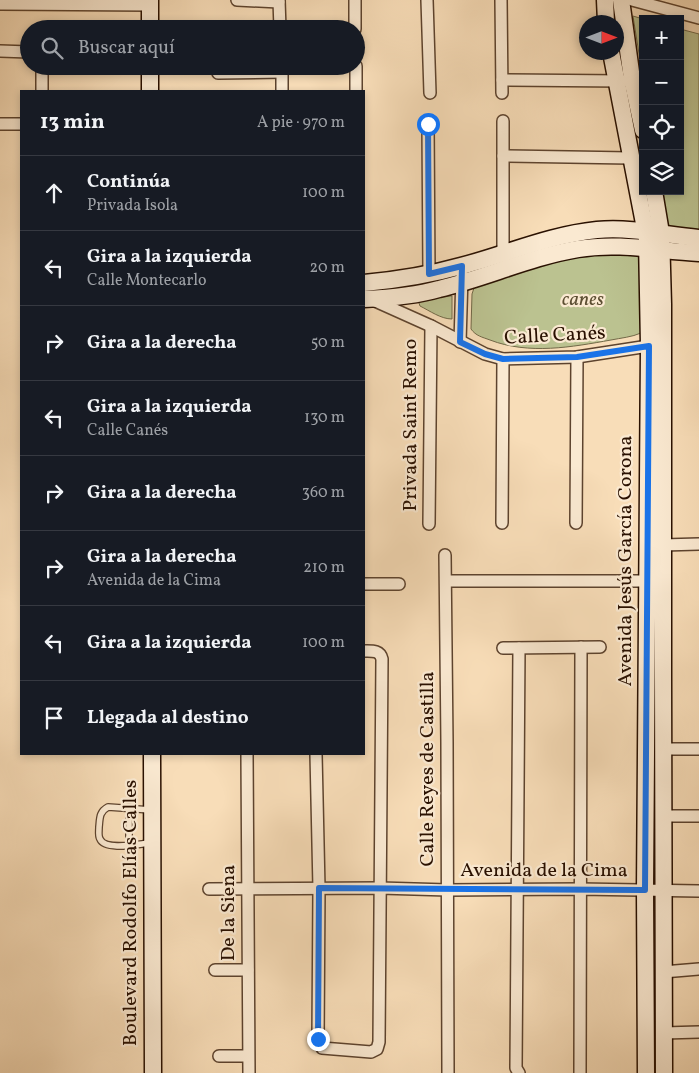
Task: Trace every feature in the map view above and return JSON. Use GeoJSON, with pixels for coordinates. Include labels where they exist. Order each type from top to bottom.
{"type":"FeatureCollection","features":[{"type":"Feature","properties":{"kind":"street"},"geometry":{"type":"LineString","coordinates":[[237,0],[279,1],[280,20]]}},
{"type":"Feature","properties":{"kind":"street"},"geometry":{"type":"LineString","coordinates":[[355,0],[356,20]]}},
{"type":"Feature","properties":{"kind":"street"},"geometry":{"type":"LineString","coordinates":[[427,0],[430,93]]}},
{"type":"Feature","properties":{"kind":"street"},"geometry":{"type":"LineString","coordinates":[[501,0],[502,94]]}},
{"type":"Feature","properties":{"kind":"street"},"geometry":{"type":"LineString","coordinates":[[605,0],[606,15]]}},
{"type":"Feature","properties":{"kind":"street","name":"Avenida Jesús García Corona"},"geometry":{"type":"LineString","coordinates":[[621,0],[624,80],[630,158],[654,240]]}},
{"type":"Feature","properties":{"kind":"street"},"geometry":{"type":"LineString","coordinates":[[632,0],[699,18]]}},
{"type":"Feature","properties":{"kind":"street"},"geometry":{"type":"LineString","coordinates":[[0,4],[150,2],[150,20]]}},
{"type":"Feature","properties":{"kind":"street"},"geometry":{"type":"LineString","coordinates":[[0,51],[20,52]]}},
{"type":"Feature","properties":{"kind":"street","name":"Avenida Jesús García Corona"},"geometry":{"type":"LineString","coordinates":[[615,60],[639,119]]}},
{"type":"Feature","properties":{"kind":"street"},"geometry":{"type":"LineString","coordinates":[[42,75],[42,90]]}},
{"type":"Feature","properties":{"kind":"street"},"geometry":{"type":"LineString","coordinates":[[150,75],[150,90]]}},
{"type":"Feature","properties":{"kind":"street"},"geometry":{"type":"LineString","coordinates":[[282,75],[282,90]]}},
{"type":"Feature","properties":{"kind":"street"},"geometry":{"type":"LineString","coordinates":[[356,75],[356,90]]}},
{"type":"Feature","properties":{"kind":"street"},"geometry":{"type":"LineString","coordinates":[[502,80],[624,80]]}},
{"type":"Feature","properties":{"kind":"street"},"geometry":{"type":"LineString","coordinates":[[502,121],[503,253]]}},
{"type":"Feature","properties":{"kind":"street"},"geometry":{"type":"LineString","coordinates":[[0,124],[20,124]]}},
{"type":"Feature","properties":{"kind":"street"},"geometry":{"type":"LineString","coordinates":[[428,124],[429,274]]}},
{"type":"Feature","properties":{"kind":"street"},"geometry":{"type":"LineString","coordinates":[[502,156],[630,158]]}},
{"type":"Feature","properties":{"kind":"street","name":"Avenida Jesús García Corona"},"geometry":{"type":"LineString","coordinates":[[654,195],[662,545],[655,581],[663,749],[664,1073]]}},
{"type":"Feature","properties":{"kind":"street"},"geometry":{"type":"LineString","coordinates":[[365,283],[429,274],[462,266],[539,241],[584,232],[607,230],[654,240],[699,253]]}},
{"type":"Feature","properties":{"kind":"street"},"geometry":{"type":"LineString","coordinates":[[368,299],[418,294],[462,283],[572,250],[654,240],[699,238]]}},
{"type":"Feature","properties":{"kind":"street"},"geometry":{"type":"LineString","coordinates":[[460,342],[462,266]]}},
{"type":"Feature","properties":{"kind":"street","name":"Calle Canés"},"geometry":{"type":"LineString","coordinates":[[368,299],[431,326],[485,354],[503,359],[577,357],[656,345]]}},
{"type":"Feature","properties":{"kind":"street","name":"Privada Saint Remo"},"geometry":{"type":"LineString","coordinates":[[429,524],[431,326]]}},
{"type":"Feature","properties":{"kind":"street","name":"Avenida Jesús García Corona"},"geometry":{"type":"LineString","coordinates":[[646,1073],[645,890],[655,581],[656,345]]}},
{"type":"Feature","properties":{"kind":"street"},"geometry":{"type":"LineString","coordinates":[[576,523],[577,357]]}},
{"type":"Feature","properties":{"kind":"street"},"geometry":{"type":"LineString","coordinates":[[502,523],[503,359]]}},
{"type":"Feature","properties":{"kind":"street"},"geometry":{"type":"LineString","coordinates":[[662,545],[699,544]]}},
{"type":"Feature","properties":{"kind":"street","name":"Calle Reyes de Castilla"},"geometry":{"type":"LineString","coordinates":[[445,554],[448,1073]]}},
{"type":"Feature","properties":{"kind":"street"},"geometry":{"type":"LineString","coordinates":[[446,581],[655,581]]}},
{"type":"Feature","properties":{"kind":"street"},"geometry":{"type":"LineString","coordinates":[[365,584],[399,584]]}},
{"type":"Feature","properties":{"kind":"street"},"geometry":{"type":"LineString","coordinates":[[581,647],[581,1071]]}},
{"type":"Feature","properties":{"kind":"street"},"geometry":{"type":"LineString","coordinates":[[502,648],[600,647]]}},
{"type":"Feature","properties":{"kind":"street"},"geometry":{"type":"LineString","coordinates":[[517,1070],[519,648]]}},
{"type":"Feature","properties":{"kind":"street"},"geometry":{"type":"LineString","coordinates":[[316,755],[319,888],[318,1039],[322,1048],[371,1052],[377,1049],[379,1042],[382,659],[381,655],[376,651],[365,651]]}},
{"type":"Feature","properties":{"kind":"street"},"geometry":{"type":"LineString","coordinates":[[663,749],[699,749]]}},
{"type":"Feature","properties":{"kind":"street","name":"Boulevard Rodolfo Elías Calles"},"geometry":{"type":"LineString","coordinates":[[152,755],[153,1073]]}},
{"type":"Feature","properties":{"kind":"street","name":"De la Siena"},"geometry":{"type":"LineString","coordinates":[[247,755],[249,1073]]}},
{"type":"Feature","properties":{"kind":"street"},"geometry":{"type":"LineString","coordinates":[[664,816],[699,816]]}},
{"type":"Feature","properties":{"kind":"street","name":"Avenida de la Cima"},"geometry":{"type":"LineString","coordinates":[[209,889],[380,888],[448,890],[580,888],[699,890]]}},
{"type":"Feature","properties":{"kind":"street"},"geometry":{"type":"LineString","coordinates":[[663,972],[699,969]]}},
{"type":"Feature","properties":{"kind":"street"},"geometry":{"type":"LineString","coordinates":[[215,970],[248,970]]}},
{"type":"Feature","properties":{"kind":"street"},"geometry":{"type":"LineString","coordinates":[[664,1034],[699,1032]]}},
{"type":"Feature","properties":{"kind":"street"},"geometry":{"type":"LineString","coordinates":[[219,1056],[248,1056]]}},
{"type":"Feature","properties":{"kind":"lane"},"geometry":{"type":"LineString","coordinates":[[151,810],[108,807],[102,810],[100,816],[99,836],[104,844],[110,846],[152,842]]}},
{"type":"Feature","properties":{"kind":"lane"},"geometry":{"type":"LineString","coordinates":[[128,807],[129,844]]}},
{"type":"Feature","properties":{"kind":"green space"},"geometry":{"type":"Polygon","coordinates":[[[633,16],[639,18],[639,54],[633,16]]]}},
{"type":"Feature","properties":{"kind":"green space"},"geometry":{"type":"Polygon","coordinates":[[[684,30],[699,34],[699,230],[667,226],[662,195],[684,195],[684,30]]]}},
{"type":"Feature","properties":{"kind":"green space","name":"canes"},"geometry":{"type":"Polygon","coordinates":[[[605,253],[640,255],[641,333],[634,336],[581,345],[535,348],[505,345],[479,336],[471,329],[472,294],[474,288],[478,285],[553,261],[605,253]]]}},
{"type":"Feature","properties":{"kind":"green space"},"geometry":{"type":"Polygon","coordinates":[[[452,296],[452,319],[440,316],[420,306],[421,299],[452,296]]]}},
{"type":"Feature","properties":{"kind":"route"},"geometry":{"type":"LineString","coordinates":[[318,1039],[319,888],[448,890],[580,888],[645,890],[649,346],[558,359],[503,359],[485,354],[460,342],[462,266],[429,274],[428,124]]}}]}
